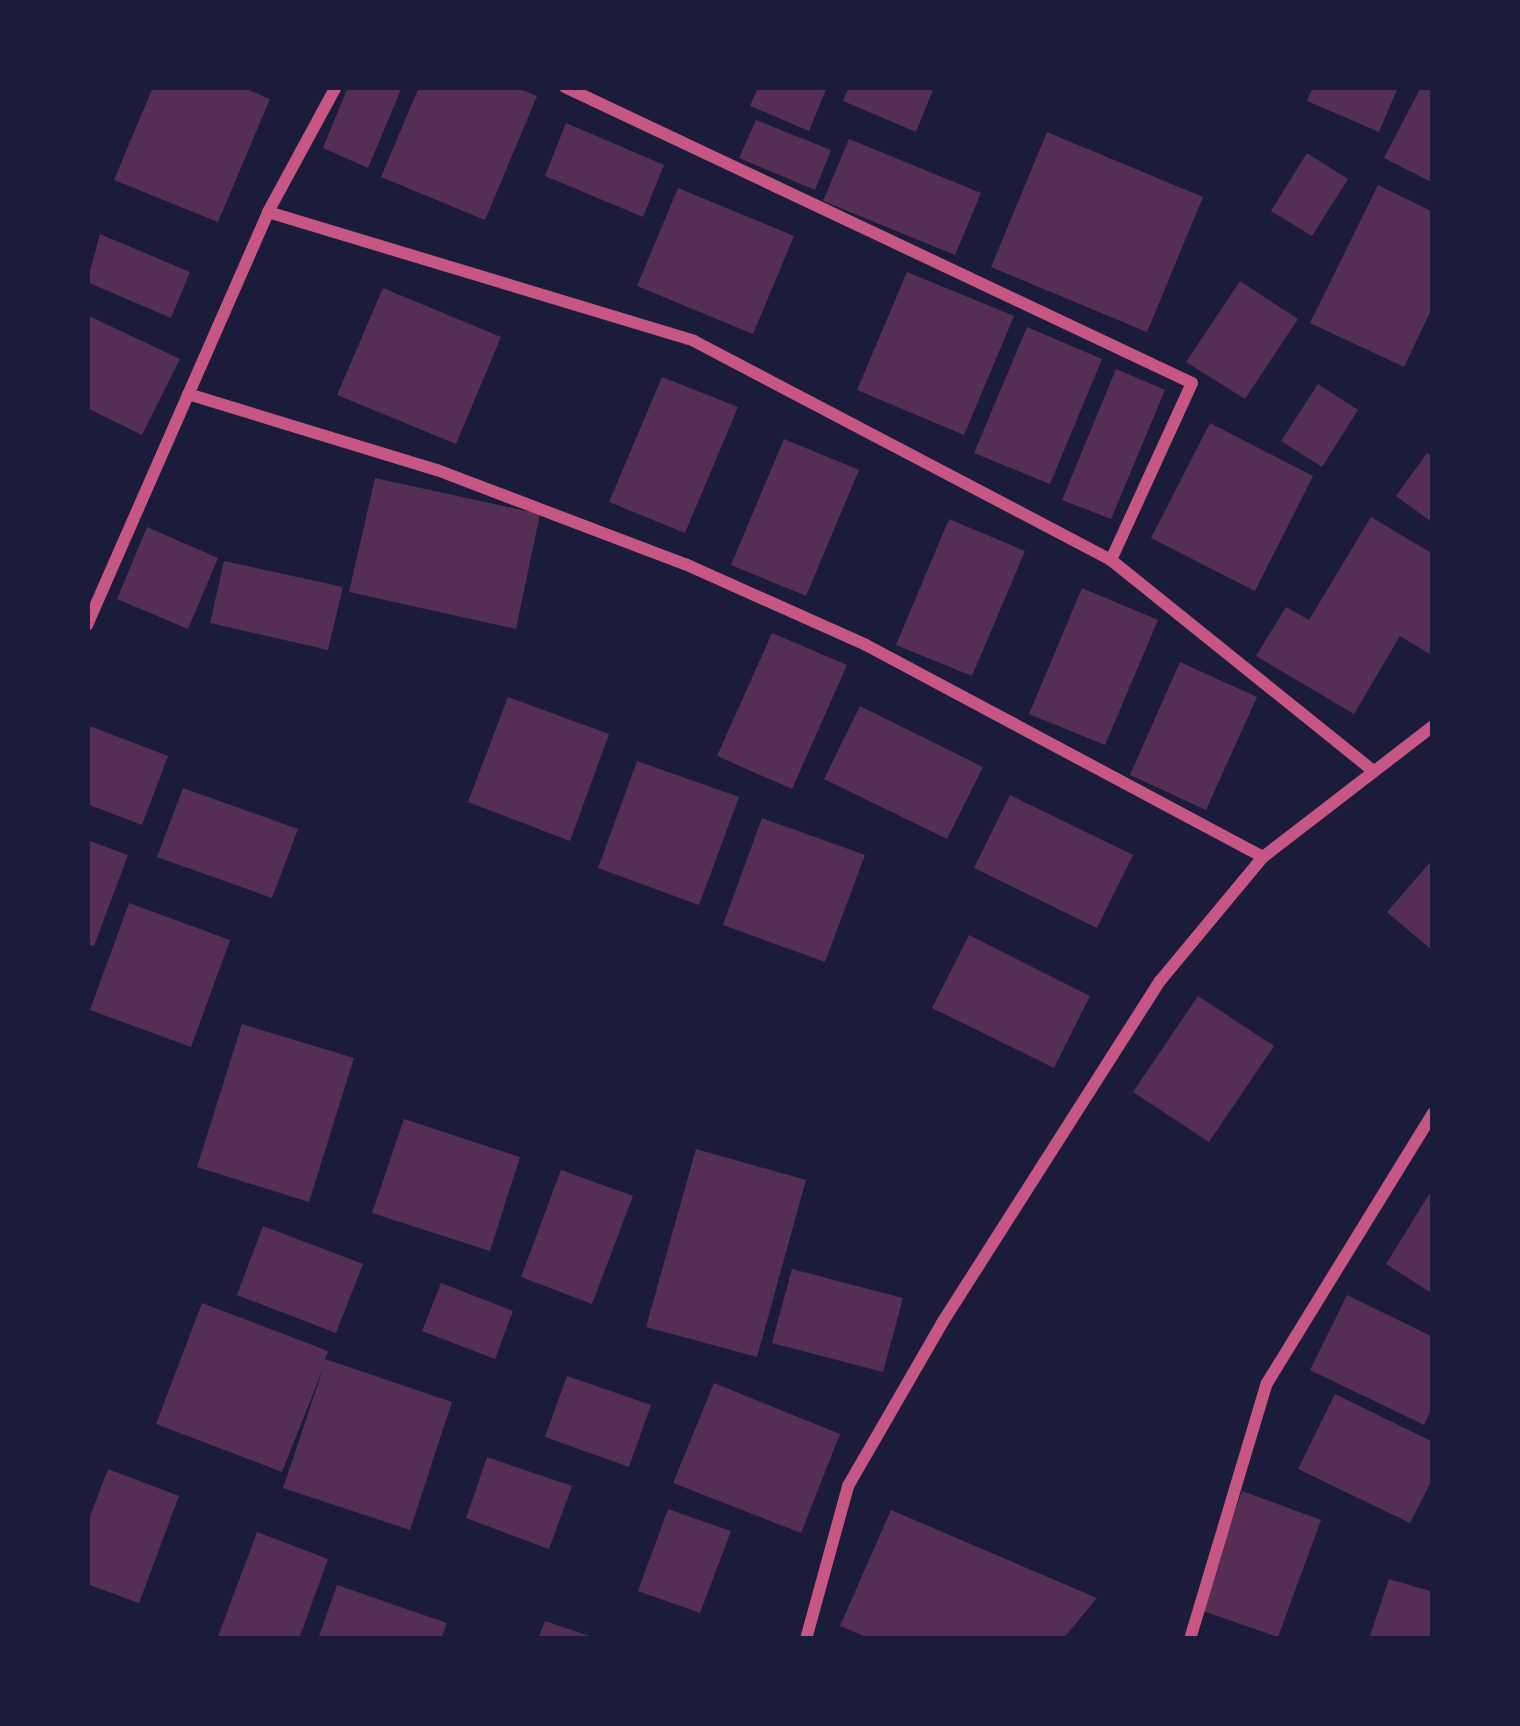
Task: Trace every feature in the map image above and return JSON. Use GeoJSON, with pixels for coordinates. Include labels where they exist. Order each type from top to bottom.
{"type":"FeatureCollection","features":[{"type":"Feature","properties":{"kind":"street"},"geometry":{"type":"LineString","coordinates":[[87,625],[268,212],[337,87]]}},
{"type":"Feature","properties":{"kind":"street"},"geometry":{"type":"LineString","coordinates":[[565,87],[1192,383],[1111,560]]}},
{"type":"Feature","properties":{"kind":"street"},"geometry":{"type":"LineString","coordinates":[[268,212],[694,341],[1111,560],[1371,769]]}},
{"type":"Feature","properties":{"kind":"street"},"geometry":{"type":"LineString","coordinates":[[188,394],[436,470],[685,564],[866,645],[1263,856]]}},
{"type":"Feature","properties":{"kind":"street"},"geometry":{"type":"LineString","coordinates":[[806,1639],[848,1486],[941,1323],[1160,981],[1263,856],[1433,726]]}},
{"type":"Feature","properties":{"kind":"street"},"geometry":{"type":"LineString","coordinates":[[1190,1639],[1267,1383],[1433,1113]]}},
{"type":"Feature","properties":{"kind":"building"},"geometry":{"type":"Polygon","coordinates":[[[153,87],[242,87],[270,99],[218,222],[114,180],[153,87]]]}},
{"type":"Feature","properties":{"kind":"building"},"geometry":{"type":"Polygon","coordinates":[[[348,87],[402,87],[368,168],[323,148],[348,87]]]}},
{"type":"Feature","properties":{"kind":"building"},"geometry":{"type":"Polygon","coordinates":[[[419,87],[515,87],[537,96],[485,220],[381,177],[419,87]]]}},
{"type":"Feature","properties":{"kind":"building"},"geometry":{"type":"Polygon","coordinates":[[[758,87],[827,87],[809,131],[750,106],[758,87]]]}},
{"type":"Feature","properties":{"kind":"building"},"geometry":{"type":"Polygon","coordinates":[[[849,87],[934,87],[916,132],[843,101],[849,87]]]}},
{"type":"Feature","properties":{"kind":"building"},"geometry":{"type":"Polygon","coordinates":[[[1313,87],[1398,87],[1379,132],[1307,101],[1313,87]]]}},
{"type":"Feature","properties":{"kind":"building"},"geometry":{"type":"Polygon","coordinates":[[[1421,87],[1433,87],[1433,183],[1384,158],[1421,87]]]}},
{"type":"Feature","properties":{"kind":"building"},"geometry":{"type":"Polygon","coordinates":[[[756,120],[831,150],[815,190],[739,158],[756,120]]]}},
{"type":"Feature","properties":{"kind":"building"},"geometry":{"type":"Polygon","coordinates":[[[566,123],[664,165],[643,217],[545,176],[566,123]]]}},
{"type":"Feature","properties":{"kind":"building"},"geometry":{"type":"Polygon","coordinates":[[[1047,132],[1203,197],[1147,332],[991,267],[1047,132]]]}},
{"type":"Feature","properties":{"kind":"building"},"geometry":{"type":"Polygon","coordinates":[[[849,139],[981,193],[955,255],[823,201],[849,139]]]}},
{"type":"Feature","properties":{"kind":"building"},"geometry":{"type":"Polygon","coordinates":[[[1307,153],[1348,179],[1312,236],[1271,211],[1307,153]]]}},
{"type":"Feature","properties":{"kind":"building"},"geometry":{"type":"Polygon","coordinates":[[[1378,185],[1433,212],[1433,306],[1404,367],[1310,323],[1378,185]]]}},
{"type":"Feature","properties":{"kind":"building"},"geometry":{"type":"Polygon","coordinates":[[[678,188],[794,236],[753,334],[637,286],[678,188]]]}},
{"type":"Feature","properties":{"kind":"building"},"geometry":{"type":"Polygon","coordinates":[[[100,234],[190,272],[171,318],[87,282],[100,234]]]}},
{"type":"Feature","properties":{"kind":"building"},"geometry":{"type":"Polygon","coordinates":[[[907,272],[1014,316],[964,435],[857,390],[907,272]]]}},
{"type":"Feature","properties":{"kind":"building"},"geometry":{"type":"Polygon","coordinates":[[[1240,281],[1298,319],[1245,399],[1186,362],[1240,281]]]}},
{"type":"Feature","properties":{"kind":"building"},"geometry":{"type":"Polygon","coordinates":[[[383,288],[501,337],[456,444],[337,395],[383,288]]]}},
{"type":"Feature","properties":{"kind":"building"},"geometry":{"type":"Polygon","coordinates":[[[87,315],[180,359],[142,435],[87,408],[87,315]]]}},
{"type":"Feature","properties":{"kind":"building"},"geometry":{"type":"Polygon","coordinates":[[[1027,327],[1102,359],[1050,484],[974,453],[1027,327]]]}},
{"type":"Feature","properties":{"kind":"building"},"geometry":{"type":"Polygon","coordinates":[[[1116,369],[1165,390],[1111,519],[1062,500],[1116,369]]]}},
{"type":"Feature","properties":{"kind":"building"},"geometry":{"type":"Polygon","coordinates":[[[662,377],[738,407],[685,533],[609,502],[662,377]]]}},
{"type":"Feature","properties":{"kind":"building"},"geometry":{"type":"Polygon","coordinates":[[[1318,384],[1358,410],[1322,467],[1281,441],[1318,384]]]}},
{"type":"Feature","properties":{"kind":"building"},"geometry":{"type":"Polygon","coordinates":[[[1210,423],[1313,476],[1255,591],[1151,538],[1210,423]]]}},
{"type":"Feature","properties":{"kind":"building"},"geometry":{"type":"Polygon","coordinates":[[[784,439],[859,470],[806,596],[731,565],[784,439]]]}},
{"type":"Feature","properties":{"kind":"building"},"geometry":{"type":"Polygon","coordinates":[[[1427,453],[1433,457],[1433,523],[1396,496],[1427,453]]]}},
{"type":"Feature","properties":{"kind":"building"},"geometry":{"type":"Polygon","coordinates":[[[375,478],[540,514],[516,629],[349,592],[375,478]]]}},
{"type":"Feature","properties":{"kind":"building"},"geometry":{"type":"Polygon","coordinates":[[[1371,517],[1433,554],[1433,656],[1400,636],[1354,714],[1256,656],[1286,607],[1309,620],[1371,517]]]}},
{"type":"Feature","properties":{"kind":"building"},"geometry":{"type":"Polygon","coordinates":[[[949,519],[1025,551],[972,676],[896,645],[949,519]]]}},
{"type":"Feature","properties":{"kind":"building"},"geometry":{"type":"Polygon","coordinates":[[[147,527],[218,558],[188,629],[117,599],[147,527]]]}},
{"type":"Feature","properties":{"kind":"building"},"geometry":{"type":"Polygon","coordinates":[[[224,561],[343,587],[328,650],[210,623],[224,561]]]}},
{"type":"Feature","properties":{"kind":"building"},"geometry":{"type":"Polygon","coordinates":[[[1082,588],[1158,620],[1105,745],[1029,714],[1082,588]]]}},
{"type":"Feature","properties":{"kind":"building"},"geometry":{"type":"Polygon","coordinates":[[[772,633],[847,665],[792,789],[717,756],[772,633]]]}},
{"type":"Feature","properties":{"kind":"building"},"geometry":{"type":"Polygon","coordinates":[[[1180,662],[1257,697],[1206,810],[1130,775],[1180,662]]]}},
{"type":"Feature","properties":{"kind":"building"},"geometry":{"type":"Polygon","coordinates":[[[508,697],[609,734],[570,841],[468,802],[508,697]]]}},
{"type":"Feature","properties":{"kind":"building"},"geometry":{"type":"Polygon","coordinates":[[[860,706],[983,767],[947,839],[824,779],[860,706]]]}},
{"type":"Feature","properties":{"kind":"building"},"geometry":{"type":"Polygon","coordinates":[[[87,725],[168,756],[142,825],[87,804],[87,725]]]}},
{"type":"Feature","properties":{"kind":"building"},"geometry":{"type":"Polygon","coordinates":[[[637,761],[739,797],[699,905],[598,868],[637,761]]]}},
{"type":"Feature","properties":{"kind":"building"},"geometry":{"type":"Polygon","coordinates":[[[183,788],[298,829],[272,898],[157,857],[183,788]]]}},
{"type":"Feature","properties":{"kind":"building"},"geometry":{"type":"Polygon","coordinates":[[[1010,795],[1133,855],[1097,928],[974,868],[1010,795]]]}},
{"type":"Feature","properties":{"kind":"building"},"geometry":{"type":"Polygon","coordinates":[[[762,818],[865,855],[825,962],[723,925],[762,818]]]}},
{"type":"Feature","properties":{"kind":"building"},"geometry":{"type":"Polygon","coordinates":[[[87,840],[128,855],[94,946],[87,944],[87,840]]]}},
{"type":"Feature","properties":{"kind":"building"},"geometry":{"type":"Polygon","coordinates":[[[1433,859],[1433,951],[1387,912],[1433,859]]]}},
{"type":"Feature","properties":{"kind":"building"},"geometry":{"type":"Polygon","coordinates":[[[129,903],[230,940],[191,1047],[90,1010],[129,903]]]}},
{"type":"Feature","properties":{"kind":"building"},"geometry":{"type":"Polygon","coordinates":[[[969,935],[1090,996],[1054,1068],[932,1008],[969,935]]]}},
{"type":"Feature","properties":{"kind":"building"},"geometry":{"type":"Polygon","coordinates":[[[1198,996],[1274,1046],[1209,1142],[1133,1092],[1198,996]]]}},
{"type":"Feature","properties":{"kind":"building"},"geometry":{"type":"Polygon","coordinates":[[[242,1024],[354,1058],[309,1202],[197,1167],[242,1024]]]}},
{"type":"Feature","properties":{"kind":"building"},"geometry":{"type":"Polygon","coordinates":[[[404,1119],[520,1157],[490,1251],[372,1213],[404,1119]]]}},
{"type":"Feature","properties":{"kind":"building"},"geometry":{"type":"Polygon","coordinates":[[[696,1149],[806,1180],[757,1357],[646,1327],[696,1149]]]}},
{"type":"Feature","properties":{"kind":"building"},"geometry":{"type":"Polygon","coordinates":[[[561,1170],[633,1196],[592,1304],[521,1277],[561,1170]]]}},
{"type":"Feature","properties":{"kind":"building"},"geometry":{"type":"Polygon","coordinates":[[[1433,1188],[1433,1294],[1386,1264],[1433,1188]]]}},
{"type":"Feature","properties":{"kind":"building"},"geometry":{"type":"Polygon","coordinates":[[[263,1226],[363,1264],[336,1333],[237,1295],[263,1226]]]}},
{"type":"Feature","properties":{"kind":"building"},"geometry":{"type":"Polygon","coordinates":[[[792,1269],[903,1298],[883,1372],[772,1343],[792,1269]]]}},
{"type":"Feature","properties":{"kind":"building"},"geometry":{"type":"Polygon","coordinates":[[[441,1283],[513,1311],[495,1359],[422,1331],[441,1283]]]}},
{"type":"Feature","properties":{"kind":"building"},"geometry":{"type":"Polygon","coordinates":[[[1347,1295],[1433,1337],[1433,1406],[1424,1425],[1310,1370],[1347,1295]]]}},
{"type":"Feature","properties":{"kind":"building"},"geometry":{"type":"Polygon","coordinates":[[[202,1303],[328,1351],[325,1359],[452,1402],[410,1530],[283,1488],[324,1366],[282,1472],[156,1424],[202,1303]]]}},
{"type":"Feature","properties":{"kind":"building"},"geometry":{"type":"Polygon","coordinates":[[[567,1376],[651,1405],[629,1467],[545,1437],[567,1376]]]}},
{"type":"Feature","properties":{"kind":"building"},"geometry":{"type":"Polygon","coordinates":[[[714,1383],[840,1434],[801,1533],[673,1483],[714,1383]]]}},
{"type":"Feature","properties":{"kind":"building"},"geometry":{"type":"Polygon","coordinates":[[[1335,1394],[1433,1442],[1433,1478],[1410,1523],[1298,1469],[1335,1394]]]}},
{"type":"Feature","properties":{"kind":"building"},"geometry":{"type":"Polygon","coordinates":[[[487,1457],[572,1486],[549,1549],[466,1518],[487,1457]]]}},
{"type":"Feature","properties":{"kind":"building"},"geometry":{"type":"Polygon","coordinates":[[[108,1469],[179,1496],[139,1603],[87,1584],[87,1524],[108,1469]]]}},
{"type":"Feature","properties":{"kind":"building"},"geometry":{"type":"Polygon","coordinates":[[[1242,1491],[1321,1520],[1278,1637],[1200,1610],[1242,1491]]]}},
{"type":"Feature","properties":{"kind":"building"},"geometry":{"type":"Polygon","coordinates":[[[668,1509],[731,1531],[700,1613],[638,1591],[668,1509]]]}},
{"type":"Feature","properties":{"kind":"building"},"geometry":{"type":"Polygon","coordinates":[[[891,1510],[1097,1598],[1063,1639],[871,1639],[840,1626],[891,1510]]]}},
{"type":"Feature","properties":{"kind":"building"},"geometry":{"type":"Polygon","coordinates":[[[257,1532],[328,1559],[299,1639],[217,1639],[257,1532]]]}},
{"type":"Feature","properties":{"kind":"building"},"geometry":{"type":"Polygon","coordinates":[[[1389,1579],[1433,1592],[1433,1639],[1369,1639],[1389,1579]]]}},
{"type":"Feature","properties":{"kind":"building"},"geometry":{"type":"Polygon","coordinates":[[[337,1585],[447,1623],[441,1639],[318,1639],[337,1585]]]}},
{"type":"Feature","properties":{"kind":"building"},"geometry":{"type":"Polygon","coordinates":[[[545,1621],[595,1638],[595,1639],[538,1639],[545,1621]]]}}]}
